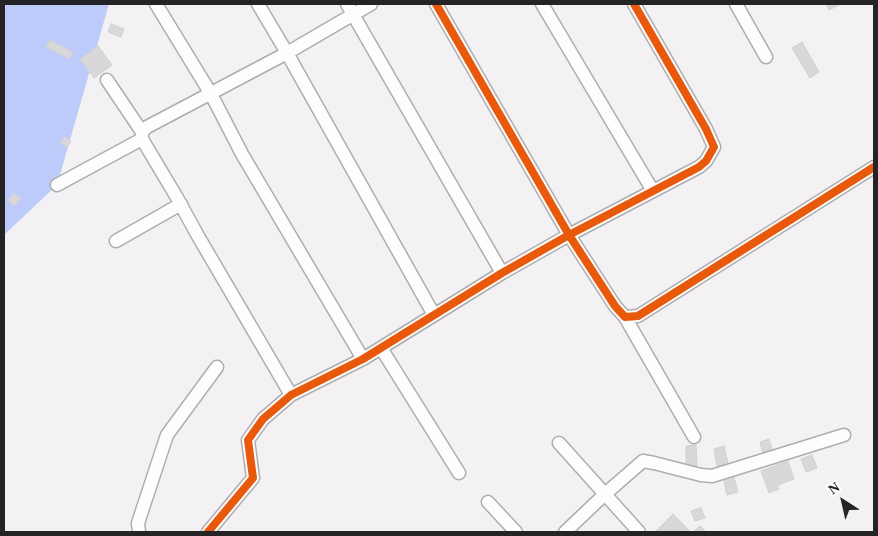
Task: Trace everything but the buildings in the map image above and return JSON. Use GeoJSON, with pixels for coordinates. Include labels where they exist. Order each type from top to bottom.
{"type":"FeatureCollection","features":[{"type":"Feature","properties":{"kind":"street"},"geometry":{"type":"LineString","coordinates":[[156,4],[211,94],[242,154],[363,359]]}},
{"type":"Feature","properties":{"kind":"street"},"geometry":{"type":"LineString","coordinates":[[258,4],[434,315]]}},
{"type":"Feature","properties":{"kind":"street"},"geometry":{"type":"LineString","coordinates":[[57,185],[142,135],[148,127],[287,53],[350,9],[371,4]]}},
{"type":"Feature","properties":{"kind":"street"},"geometry":{"type":"LineString","coordinates":[[436,4],[569,235],[615,306],[625,317],[694,437]]}},
{"type":"Feature","properties":{"kind":"street"},"geometry":{"type":"LineString","coordinates":[[542,4],[653,191]]}},
{"type":"Feature","properties":{"kind":"street"},"geometry":{"type":"LineString","coordinates":[[208,532],[253,478],[248,440],[263,420],[291,395],[363,359],[502,273],[569,235],[699,167],[706,161],[714,147],[706,129],[634,4]]}},
{"type":"Feature","properties":{"kind":"street"},"geometry":{"type":"LineString","coordinates":[[736,4],[766,57]]}},
{"type":"Feature","properties":{"kind":"street"},"geometry":{"type":"LineString","coordinates":[[350,9],[502,273]]}},
{"type":"Feature","properties":{"kind":"street"},"geometry":{"type":"LineString","coordinates":[[107,80],[142,135],[198,236],[291,395]]}},
{"type":"Feature","properties":{"kind":"street"},"geometry":{"type":"LineString","coordinates":[[625,317],[638,316],[874,166]]}},
{"type":"Feature","properties":{"kind":"street"},"geometry":{"type":"LineString","coordinates":[[116,241],[181,204]]}},
{"type":"Feature","properties":{"kind":"street"},"geometry":{"type":"LineString","coordinates":[[381,348],[459,473]]}},
{"type":"Feature","properties":{"kind":"street"},"geometry":{"type":"LineString","coordinates":[[139,532],[138,523],[167,435],[216,367]]}},
{"type":"Feature","properties":{"kind":"street"},"geometry":{"type":"LineString","coordinates":[[565,532],[643,461],[712,476],[844,435]]}},
{"type":"Feature","properties":{"kind":"street"},"geometry":{"type":"LineString","coordinates":[[559,443],[640,532]]}},
{"type":"Feature","properties":{"kind":"street"},"geometry":{"type":"LineString","coordinates":[[488,502],[516,532]]}},
{"type":"Feature","properties":{"kind":"water"},"geometry":{"type":"Polygon","coordinates":[[[4,4],[109,4],[57,185],[4,235],[4,4]]]}},
{"type":"Feature","properties":{"kind":"cycle path"},"geometry":{"type":"LineString","coordinates":[[436,4],[569,235],[699,167],[706,161],[714,147],[706,129],[634,4]]}},
{"type":"Feature","properties":{"kind":"cycle path"},"geometry":{"type":"LineString","coordinates":[[208,532],[253,478],[248,440],[263,419],[291,395],[363,359],[502,273],[569,235],[615,306],[625,317],[638,316],[874,167]]}}]}
